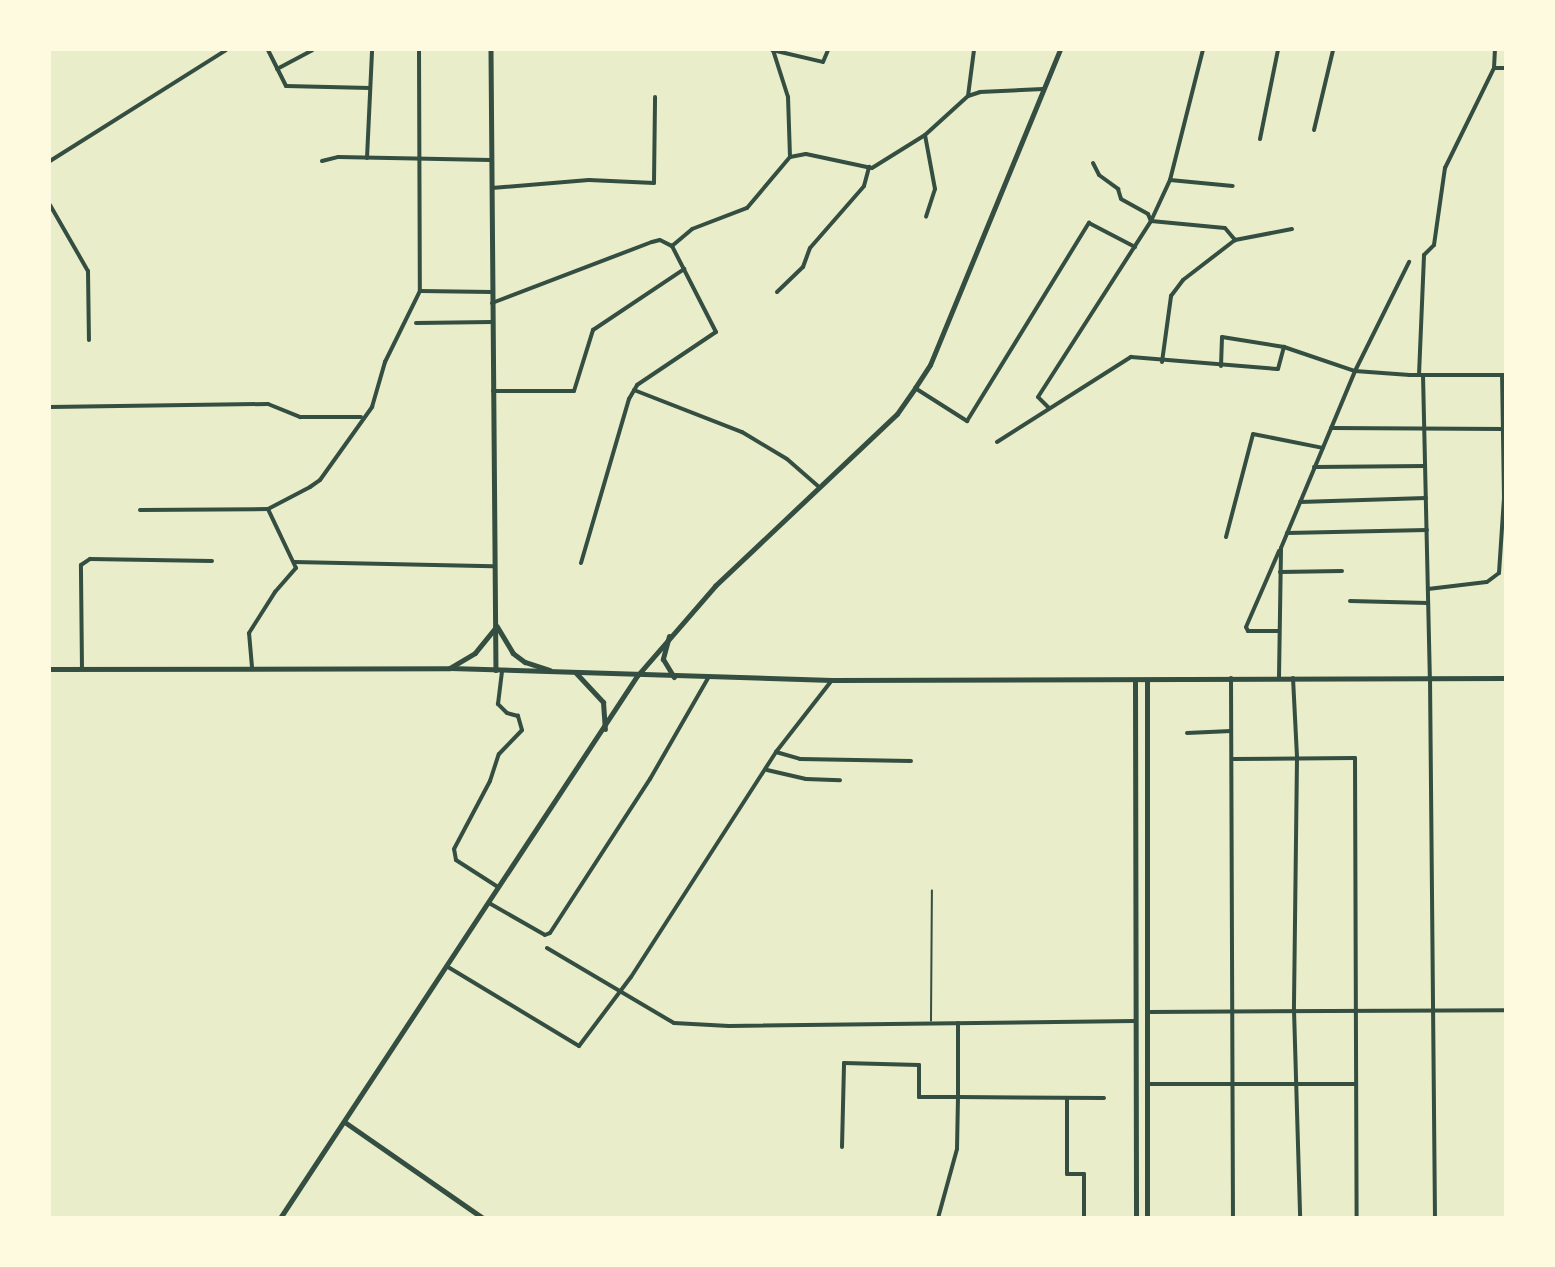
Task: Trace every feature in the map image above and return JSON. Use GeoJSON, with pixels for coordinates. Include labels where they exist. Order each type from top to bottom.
{"type":"FeatureCollection","features":[{"type":"Feature","properties":{"kind":"main road"},"geometry":{"type":"LineString","coordinates":[[669,636],[663,659],[674,677]]}},
{"type":"Feature","properties":{"kind":"main road"},"geometry":{"type":"LineString","coordinates":[[50,669],[450,668],[637,676],[832,680],[1506,678]]}},
{"type":"Feature","properties":{"kind":"main road"},"geometry":{"type":"LineString","coordinates":[[576,673],[603,702],[605,730]]}},
{"type":"Feature","properties":{"kind":"main road"},"geometry":{"type":"LineString","coordinates":[[280,1218],[448,967],[498,887],[605,730],[637,676]]}},
{"type":"Feature","properties":{"kind":"main road"},"geometry":{"type":"LineString","coordinates":[[1135,680],[1136,1218]]}},
{"type":"Feature","properties":{"kind":"main road"},"geometry":{"type":"LineString","coordinates":[[1147,680],[1147,1218]]}},
{"type":"Feature","properties":{"kind":"street"},"geometry":{"type":"LineString","coordinates":[[50,161],[226,50]]}},
{"type":"Feature","properties":{"kind":"street"},"geometry":{"type":"LineString","coordinates":[[268,50],[286,86],[370,88]]}},
{"type":"Feature","properties":{"kind":"street"},"geometry":{"type":"LineString","coordinates":[[278,69],[312,50]]}},
{"type":"Feature","properties":{"kind":"street"},"geometry":{"type":"LineString","coordinates":[[368,158],[372,50]]}},
{"type":"Feature","properties":{"kind":"street"},"geometry":{"type":"LineString","coordinates":[[140,510],[268,509],[320,480],[362,417],[372,407],[385,362],[420,291],[419,50]]}},
{"type":"Feature","properties":{"kind":"street"},"geometry":{"type":"LineString","coordinates":[[491,50],[493,566],[499,670],[498,704],[507,713],[518,716],[522,730],[499,754],[490,781],[454,849],[456,860],[498,887]]}},
{"type":"Feature","properties":{"kind":"street"},"geometry":{"type":"LineString","coordinates":[[772,50],[823,62],[828,50]]}},
{"type":"Feature","properties":{"kind":"street"},"geometry":{"type":"LineString","coordinates":[[672,246],[692,229],[747,208],[790,157],[789,97],[772,50]]}},
{"type":"Feature","properties":{"kind":"street"},"geometry":{"type":"LineString","coordinates":[[968,96],[974,50]]}},
{"type":"Feature","properties":{"kind":"street"},"geometry":{"type":"LineString","coordinates":[[637,676],[669,636],[715,586],[897,414],[915,388],[930,365],[1060,50]]}},
{"type":"Feature","properties":{"kind":"street"},"geometry":{"type":"LineString","coordinates":[[1048,407],[1038,397],[1151,221],[1170,180],[1203,50]]}},
{"type":"Feature","properties":{"kind":"street"},"geometry":{"type":"LineString","coordinates":[[1260,139],[1278,50]]}},
{"type":"Feature","properties":{"kind":"street"},"geometry":{"type":"LineString","coordinates":[[1314,130],[1333,50]]}},
{"type":"Feature","properties":{"kind":"street"},"geometry":{"type":"LineString","coordinates":[[1435,1218],[1430,678],[1421,375],[1424,255],[1434,245],[1445,168],[1494,68],[1495,50]]}},
{"type":"Feature","properties":{"kind":"street"},"geometry":{"type":"LineString","coordinates":[[1494,68],[1506,68]]}},
{"type":"Feature","properties":{"kind":"street"},"geometry":{"type":"LineString","coordinates":[[790,157],[825,156],[869,167],[925,135],[968,96],[980,92],[1043,89]]}},
{"type":"Feature","properties":{"kind":"street"},"geometry":{"type":"LineString","coordinates":[[492,188],[589,180],[654,183],[655,97]]}},
{"type":"Feature","properties":{"kind":"street"},"geometry":{"type":"LineString","coordinates":[[925,135],[935,189],[926,217]]}},
{"type":"Feature","properties":{"kind":"street"},"geometry":{"type":"LineString","coordinates":[[322,161],[338,157],[491,160]]}},
{"type":"Feature","properties":{"kind":"street"},"geometry":{"type":"LineString","coordinates":[[1094,163],[1099,175],[1118,189],[1121,199],[1148,214],[1151,221]]}},
{"type":"Feature","properties":{"kind":"street"},"geometry":{"type":"LineString","coordinates":[[777,292],[802,267],[810,248],[864,186],[869,167]]}},
{"type":"Feature","properties":{"kind":"street"},"geometry":{"type":"LineString","coordinates":[[1170,180],[1233,186]]}},
{"type":"Feature","properties":{"kind":"street"},"geometry":{"type":"LineString","coordinates":[[50,205],[88,271],[89,340]]}},
{"type":"Feature","properties":{"kind":"street"},"geometry":{"type":"LineString","coordinates":[[1151,221],[1225,228],[1235,240]]}},
{"type":"Feature","properties":{"kind":"street"},"geometry":{"type":"LineString","coordinates":[[915,388],[967,421],[1089,223],[1135,247]]}},
{"type":"Feature","properties":{"kind":"street"},"geometry":{"type":"LineString","coordinates":[[1162,362],[1171,296],[1183,280],[1235,240],[1292,229]]}},
{"type":"Feature","properties":{"kind":"street"},"geometry":{"type":"LineString","coordinates":[[492,303],[660,240],[672,246],[716,332],[657,369],[634,390],[581,563]]}},
{"type":"Feature","properties":{"kind":"street"},"geometry":{"type":"LineString","coordinates":[[1279,631],[1248,631],[1246,627],[1354,371],[1409,262]]}},
{"type":"Feature","properties":{"kind":"street"},"geometry":{"type":"LineString","coordinates":[[492,391],[574,391],[593,330],[684,269]]}},
{"type":"Feature","properties":{"kind":"street"},"geometry":{"type":"LineString","coordinates":[[420,291],[492,292]]}},
{"type":"Feature","properties":{"kind":"street"},"geometry":{"type":"LineString","coordinates":[[416,323],[492,322]]}},
{"type":"Feature","properties":{"kind":"street"},"geometry":{"type":"LineString","coordinates":[[1221,366],[1222,338],[1284,347],[1354,371],[1421,375],[1504,375],[1499,573],[1487,582],[1428,589]]}},
{"type":"Feature","properties":{"kind":"street"},"geometry":{"type":"LineString","coordinates":[[997,442],[1048,407],[1131,357],[1162,362],[1278,369],[1284,347]]}},
{"type":"Feature","properties":{"kind":"street"},"geometry":{"type":"LineString","coordinates":[[634,390],[742,432],[787,459],[819,487]]}},
{"type":"Feature","properties":{"kind":"street"},"geometry":{"type":"LineString","coordinates":[[50,407],[268,404],[300,417],[362,417]]}},
{"type":"Feature","properties":{"kind":"street"},"geometry":{"type":"LineString","coordinates":[[1331,428],[1504,429]]}},
{"type":"Feature","properties":{"kind":"street"},"geometry":{"type":"LineString","coordinates":[[1226,537],[1252,434],[1323,448]]}},
{"type":"Feature","properties":{"kind":"street"},"geometry":{"type":"LineString","coordinates":[[1314,467],[1425,466]]}},
{"type":"Feature","properties":{"kind":"street"},"geometry":{"type":"LineString","coordinates":[[1300,502],[1426,498]]}},
{"type":"Feature","properties":{"kind":"street"},"geometry":{"type":"LineString","coordinates":[[252,667],[249,633],[274,592],[293,575],[294,562],[268,509]]}},
{"type":"Feature","properties":{"kind":"street"},"geometry":{"type":"LineString","coordinates":[[1287,533],[1427,530]]}},
{"type":"Feature","properties":{"kind":"street"},"geometry":{"type":"LineString","coordinates":[[1279,677],[1281,548]]}},
{"type":"Feature","properties":{"kind":"street"},"geometry":{"type":"LineString","coordinates":[[82,670],[81,565],[90,559],[212,561]]}},
{"type":"Feature","properties":{"kind":"street"},"geometry":{"type":"LineString","coordinates":[[294,562],[493,566]]}},
{"type":"Feature","properties":{"kind":"street"},"geometry":{"type":"LineString","coordinates":[[1280,572],[1342,571]]}},
{"type":"Feature","properties":{"kind":"street"},"geometry":{"type":"LineString","coordinates":[[1350,601],[1428,603]]}},
{"type":"Feature","properties":{"kind":"street"},"geometry":{"type":"LineString","coordinates":[[450,668],[475,653],[496,624]]}},
{"type":"Feature","properties":{"kind":"street"},"geometry":{"type":"LineString","coordinates":[[496,624],[513,653],[525,662],[555,672]]}},
{"type":"Feature","properties":{"kind":"street"},"geometry":{"type":"LineString","coordinates":[[489,903],[545,935],[550,933],[650,779],[708,678]]}},
{"type":"Feature","properties":{"kind":"street"},"geometry":{"type":"LineString","coordinates":[[1231,678],[1233,1218]]}},
{"type":"Feature","properties":{"kind":"street"},"geometry":{"type":"LineString","coordinates":[[1293,678],[1297,758],[1294,1010],[1300,1218]]}},
{"type":"Feature","properties":{"kind":"street"},"geometry":{"type":"LineString","coordinates":[[448,967],[575,1045],[618,994],[767,770],[776,752],[832,680]]}},
{"type":"Feature","properties":{"kind":"street"},"geometry":{"type":"LineString","coordinates":[[1187,733],[1232,731]]}},
{"type":"Feature","properties":{"kind":"street"},"geometry":{"type":"LineString","coordinates":[[776,752],[800,759],[911,761]]}},
{"type":"Feature","properties":{"kind":"street"},"geometry":{"type":"LineString","coordinates":[[1232,759],[1355,758],[1357,1218]]}},
{"type":"Feature","properties":{"kind":"street"},"geometry":{"type":"LineString","coordinates":[[767,770],[806,779],[840,780]]}},
{"type":"Feature","properties":{"kind":"street"},"geometry":{"type":"LineString","coordinates":[[546,948],[618,994],[674,1023],[729,1026],[1136,1021]]}},
{"type":"Feature","properties":{"kind":"street"},"geometry":{"type":"LineString","coordinates":[[1148,1012],[1506,1010]]}},
{"type":"Feature","properties":{"kind":"street"},"geometry":{"type":"LineString","coordinates":[[938,1218],[957,1149],[958,1023]]}},
{"type":"Feature","properties":{"kind":"street"},"geometry":{"type":"LineString","coordinates":[[842,1147],[844,1063],[919,1065],[919,1097],[1104,1098]]}},
{"type":"Feature","properties":{"kind":"street"},"geometry":{"type":"LineString","coordinates":[[1148,1084],[1356,1084]]}},
{"type":"Feature","properties":{"kind":"street"},"geometry":{"type":"LineString","coordinates":[[1066,1098],[1066,1174],[1084,1174],[1084,1218]]}},
{"type":"Feature","properties":{"kind":"street"},"geometry":{"type":"LineString","coordinates":[[345,1122],[483,1218]]}},
{"type":"Feature","properties":{"kind":"lane"},"geometry":{"type":"LineString","coordinates":[[931,1022],[932,891]]}}]}
